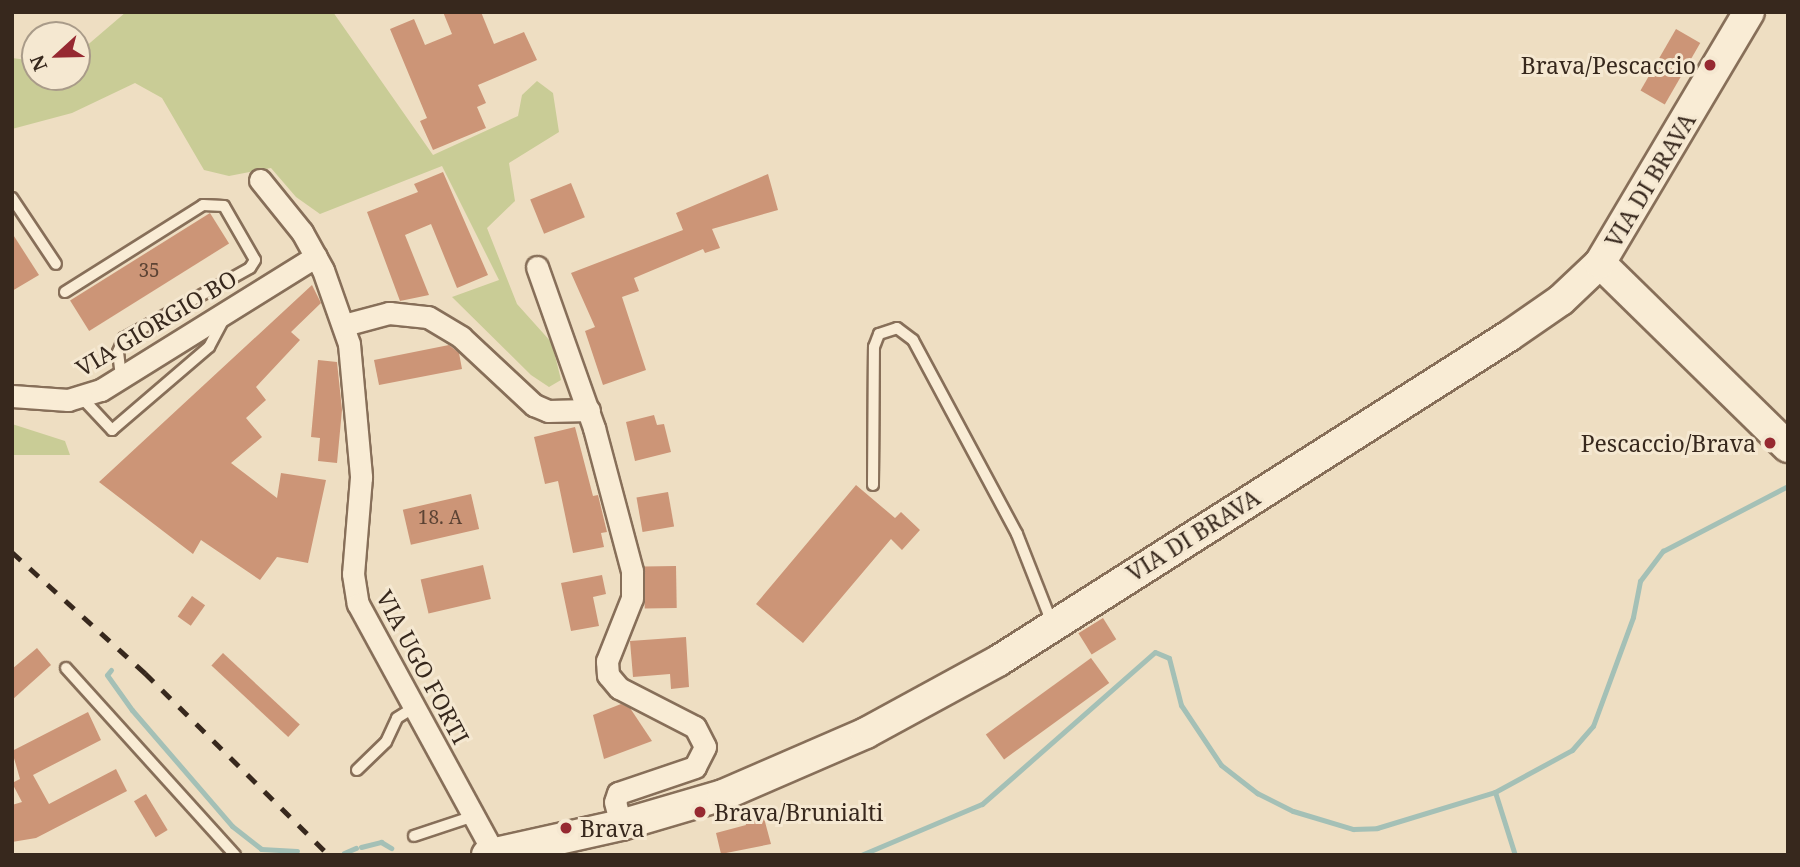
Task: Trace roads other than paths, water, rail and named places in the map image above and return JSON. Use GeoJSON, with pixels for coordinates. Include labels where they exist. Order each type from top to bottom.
{"type":"FeatureCollection","features":[{"type":"Feature","properties":{"kind":"street","name":"VIA DI BRAVA"},"geometry":{"type":"LineString","coordinates":[[491,854],[621,825],[723,795],[811,760],[919,706],[1053,625],[1509,336],[1561,300],[1600,264],[1749,12]]}},
{"type":"Feature","properties":{"kind":"street","name":"VIA UGO FORTI"},"geometry":{"type":"LineString","coordinates":[[260,180],[316,256],[344,325],[354,380],[360,477],[354,558],[356,597],[413,708],[474,816],[491,854]]}},
{"type":"Feature","properties":{"kind":"street","name":"VIA GIORGIO BO"},"geometry":{"type":"LineString","coordinates":[[12,396],[82,397],[121,379],[316,256]]}},
{"type":"Feature","properties":{"kind":"street"},"geometry":{"type":"LineString","coordinates":[[1600,264],[1786,445]]}},
{"type":"Feature","properties":{"kind":"street"},"geometry":{"type":"LineString","coordinates":[[537,267],[589,410],[633,579],[628,615],[607,661],[608,674],[619,688],[695,727],[705,747],[695,767],[618,793],[615,802],[621,825]]}},
{"type":"Feature","properties":{"kind":"street"},"geometry":{"type":"LineString","coordinates":[[344,325],[389,313],[428,317],[461,337],[538,407],[554,412],[589,410]]}},
{"type":"Feature","properties":{"kind":"lane"},"geometry":{"type":"LineString","coordinates":[[12,198],[56,264]]}},
{"type":"Feature","properties":{"kind":"lane"},"geometry":{"type":"LineString","coordinates":[[65,292],[203,205],[224,206],[256,260],[250,268],[124,338],[118,352],[121,379]]}},
{"type":"Feature","properties":{"kind":"lane"},"geometry":{"type":"LineString","coordinates":[[82,397],[112,430],[209,347],[226,314]]}},
{"type":"Feature","properties":{"kind":"lane"},"geometry":{"type":"LineString","coordinates":[[873,485],[874,347],[879,334],[897,328],[913,340],[1017,534],[1053,625]]}},
{"type":"Feature","properties":{"kind":"lane"},"geometry":{"type":"LineString","coordinates":[[66,668],[235,855]]}},
{"type":"Feature","properties":{"kind":"lane"},"geometry":{"type":"LineString","coordinates":[[357,770],[386,742],[397,718],[413,708]]}},
{"type":"Feature","properties":{"kind":"lane"},"geometry":{"type":"LineString","coordinates":[[414,836],[474,816]]}},
{"type":"Feature","properties":{"kind":"waterway"},"geometry":{"type":"LineString","coordinates":[[861,855],[982,804],[1155,652],[1169,658],[1181,705],[1221,765],[1257,793],[1293,811],[1353,829],[1377,828],[1495,792],[1572,750],[1593,726],[1633,617],[1640,581],[1663,551],[1788,486]]}},
{"type":"Feature","properties":{"kind":"waterway"},"geometry":{"type":"LineString","coordinates":[[111,670],[107,675],[132,710],[232,826],[261,849],[297,851]]}},
{"type":"Feature","properties":{"kind":"waterway"},"geometry":{"type":"LineString","coordinates":[[1495,792],[1515,855]]}},
{"type":"Feature","properties":{"kind":"waterway"},"geometry":{"type":"LineString","coordinates":[[361,847],[381,842],[391,848]]}},
{"type":"Feature","properties":{"kind":"waterway"},"geometry":{"type":"LineString","coordinates":[[344,853],[356,848]]}},
{"type":"Feature","properties":{"kind":"railway"},"geometry":{"type":"LineString","coordinates":[[12,552],[145,673],[329,855]]}},
{"type":"Feature","properties":{"kind":"place","name":"Brava/Pescaccio"},"geometry":{"type":"Point","coordinates":[1710,65]}},
{"type":"Feature","properties":{"kind":"place","name":"Pescaccio/Brava"},"geometry":{"type":"Point","coordinates":[1770,443]}},
{"type":"Feature","properties":{"kind":"place","name":"Brava/Brunialti"},"geometry":{"type":"Point","coordinates":[700,812]}},
{"type":"Feature","properties":{"kind":"place","name":"Brava"},"geometry":{"type":"Point","coordinates":[566,828]}}]}
